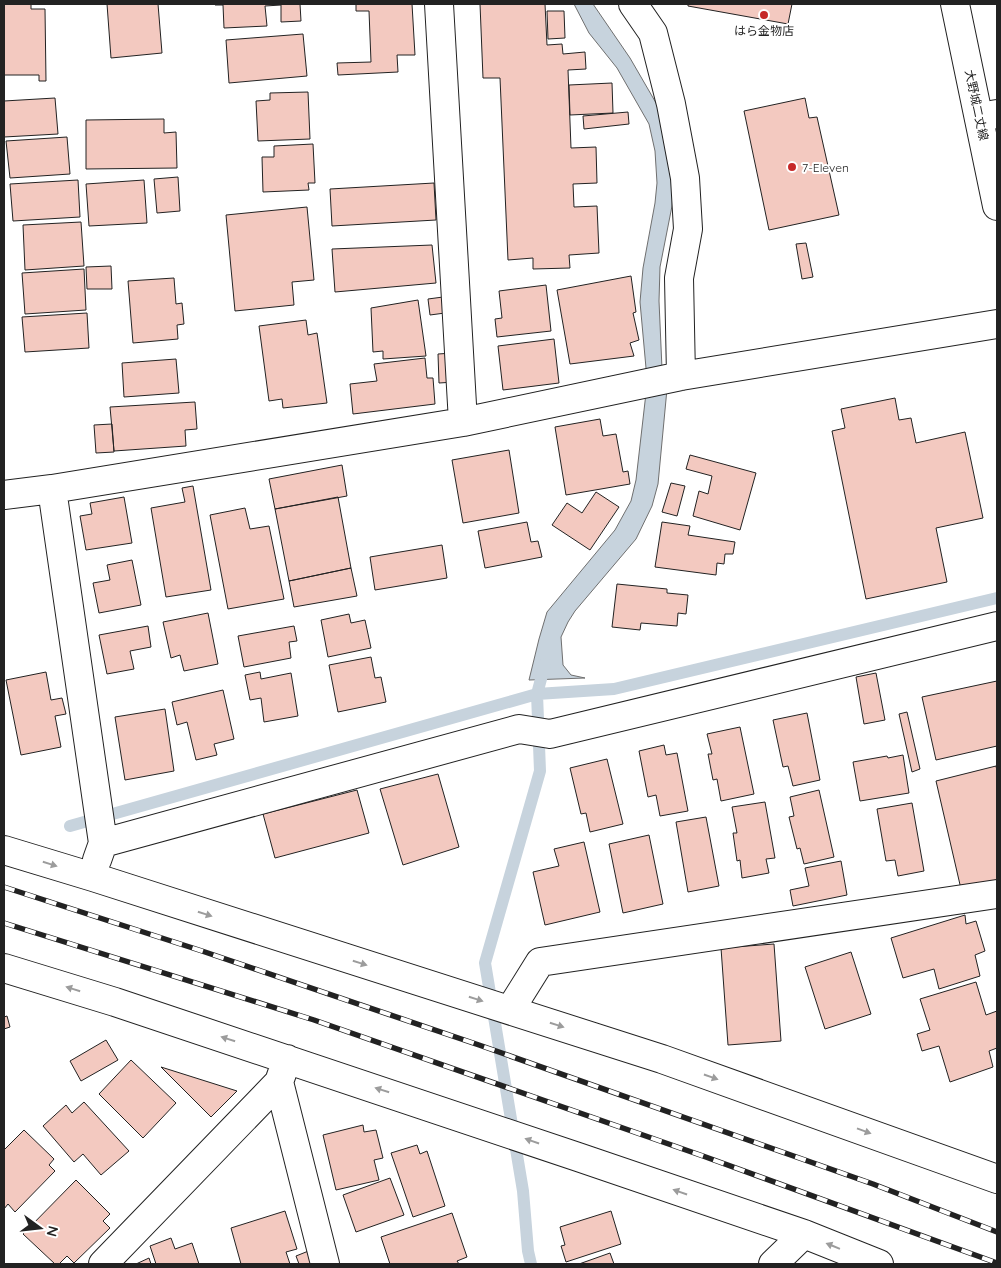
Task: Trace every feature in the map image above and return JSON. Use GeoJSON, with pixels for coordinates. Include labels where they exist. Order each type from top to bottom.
{"type":"FeatureCollection","features":[{"type":"Feature","properties":{"kind":"street"},"geometry":{"type":"LineString","coordinates":[[439,4],[463,422]]}},
{"type":"Feature","properties":{"kind":"street"},"geometry":{"type":"LineString","coordinates":[[632,4],[653,33],[671,104],[685,178],[688,229],[679,278],[681,376]]}},
{"type":"Feature","properties":{"kind":"street","name":"大野城二丈線"},"geometry":{"type":"LineString","coordinates":[[955,4],[988,116],[997,206]]}},
{"type":"Feature","properties":{"kind":"street"},"geometry":{"type":"LineString","coordinates":[[4,495],[463,422],[681,376],[997,324]]}},
{"type":"Feature","properties":{"kind":"street"},"geometry":{"type":"LineString","coordinates":[[52,488],[102,843],[93,877]]}},
{"type":"Feature","properties":{"kind":"street"},"geometry":{"type":"LineString","coordinates":[[102,843],[519,729],[550,734],[997,626]]}},
{"type":"Feature","properties":{"kind":"street"},"geometry":{"type":"LineString","coordinates":[[4,850],[662,1059],[997,1179]]}},
{"type":"Feature","properties":{"kind":"street"},"geometry":{"type":"LineString","coordinates":[[510,1010],[540,962],[997,894]]}},
{"type":"Feature","properties":{"kind":"street"},"geometry":{"type":"LineString","coordinates":[[4,968],[115,1002],[283,1070],[428,1106],[804,1234],[879,1264]]}},
{"type":"Feature","properties":{"kind":"street"},"geometry":{"type":"LineString","coordinates":[[103,1264],[283,1070]]}},
{"type":"Feature","properties":{"kind":"street"},"geometry":{"type":"LineString","coordinates":[[283,1070],[325,1264]]}},
{"type":"Feature","properties":{"kind":"street"},"geometry":{"type":"LineString","coordinates":[[772,1264],[804,1234]]}},
{"type":"Feature","properties":{"kind":"shaded area"},"geometry":{"type":"Polygon","coordinates":[[[574,4],[593,4],[630,58],[663,115],[674,181],[672,206],[660,267],[659,301],[662,369],[667,389],[658,484],[652,506],[636,539],[575,611],[561,637],[563,665],[571,675],[585,678],[529,680],[547,612],[615,530],[631,501],[636,480],[646,393],[646,368],[640,302],[643,268],[657,183],[655,151],[649,124],[617,68],[589,33],[574,4]]]}},
{"type":"Feature","properties":{"kind":"building"},"geometry":{"type":"Polygon","coordinates":[[[4,4],[31,4],[31,9],[45,9],[46,81],[39,81],[39,75],[4,75],[4,4]]]}},
{"type":"Feature","properties":{"kind":"building"},"geometry":{"type":"Polygon","coordinates":[[[107,4],[158,4],[162,53],[111,58],[107,4]]]}},
{"type":"Feature","properties":{"kind":"building"},"geometry":{"type":"Polygon","coordinates":[[[215,4],[300,4],[301,21],[281,22],[281,5],[265,6],[267,26],[224,28],[223,5],[215,4]]]}},
{"type":"Feature","properties":{"kind":"building"},"geometry":{"type":"Polygon","coordinates":[[[356,4],[412,4],[415,55],[397,55],[398,72],[338,75],[337,63],[371,62],[369,11],[356,11],[356,4]]]}},
{"type":"Feature","properties":{"kind":"building"},"geometry":{"type":"Polygon","coordinates":[[[480,4],[545,4],[547,45],[562,44],[563,54],[585,52],[586,69],[568,70],[571,148],[596,147],[597,183],[573,184],[574,207],[597,206],[599,253],[569,255],[570,268],[533,269],[533,258],[508,260],[500,78],[483,78],[480,4]]]}},
{"type":"Feature","properties":{"kind":"building","name":"はら金物店"},"geometry":{"type":"Polygon","coordinates":[[[688,4],[792,4],[788,24],[688,6],[688,4]]]}},
{"type":"Feature","properties":{"kind":"building"},"geometry":{"type":"Polygon","coordinates":[[[547,11],[564,11],[565,38],[548,39],[547,11]]]}},
{"type":"Feature","properties":{"kind":"building"},"geometry":{"type":"Polygon","coordinates":[[[303,34],[307,76],[229,83],[226,40],[303,34]]]}},
{"type":"Feature","properties":{"kind":"building"},"geometry":{"type":"Polygon","coordinates":[[[612,83],[613,113],[570,115],[569,85],[612,83]]]}},
{"type":"Feature","properties":{"kind":"building"},"geometry":{"type":"Polygon","coordinates":[[[308,92],[310,139],[258,141],[256,101],[270,100],[270,93],[308,92]]]}},
{"type":"Feature","properties":{"kind":"building"},"geometry":{"type":"Polygon","coordinates":[[[55,98],[58,134],[4,137],[4,101],[55,98]]]}},
{"type":"Feature","properties":{"kind":"building","name":"7-Eleven"},"geometry":{"type":"Polygon","coordinates":[[[805,98],[809,118],[817,117],[839,215],[769,230],[744,111],[805,98]]]}},
{"type":"Feature","properties":{"kind":"building"},"geometry":{"type":"Polygon","coordinates":[[[628,112],[629,124],[584,129],[583,116],[628,112]]]}},
{"type":"Feature","properties":{"kind":"building"},"geometry":{"type":"Polygon","coordinates":[[[164,119],[164,133],[176,132],[177,168],[86,169],[86,120],[164,119]]]}},
{"type":"Feature","properties":{"kind":"building"},"geometry":{"type":"Polygon","coordinates":[[[67,137],[70,174],[10,178],[6,141],[67,137]]]}},
{"type":"Feature","properties":{"kind":"building"},"geometry":{"type":"Polygon","coordinates":[[[313,144],[315,183],[308,183],[309,190],[263,192],[262,157],[274,157],[274,146],[313,144]]]}},
{"type":"Feature","properties":{"kind":"building"},"geometry":{"type":"Polygon","coordinates":[[[178,177],[180,211],[157,213],[154,179],[178,177]]]}},
{"type":"Feature","properties":{"kind":"building"},"geometry":{"type":"Polygon","coordinates":[[[78,180],[80,217],[13,221],[10,184],[78,180]]]}},
{"type":"Feature","properties":{"kind":"building"},"geometry":{"type":"Polygon","coordinates":[[[144,180],[147,223],[89,226],[86,184],[144,180]]]}},
{"type":"Feature","properties":{"kind":"building"},"geometry":{"type":"Polygon","coordinates":[[[434,183],[436,220],[332,226],[330,189],[434,183]]]}},
{"type":"Feature","properties":{"kind":"building"},"geometry":{"type":"Polygon","coordinates":[[[307,207],[314,280],[292,282],[294,305],[235,311],[226,215],[307,207]]]}},
{"type":"Feature","properties":{"kind":"building"},"geometry":{"type":"Polygon","coordinates":[[[81,222],[84,266],[25,270],[23,225],[81,222]]]}},
{"type":"Feature","properties":{"kind":"building"},"geometry":{"type":"Polygon","coordinates":[[[806,243],[813,277],[802,279],[796,244],[806,243]]]}},
{"type":"Feature","properties":{"kind":"building"},"geometry":{"type":"Polygon","coordinates":[[[432,245],[436,283],[335,292],[332,249],[432,245]]]}},
{"type":"Feature","properties":{"kind":"building"},"geometry":{"type":"Polygon","coordinates":[[[111,266],[112,289],[87,289],[86,267],[111,266]]]}},
{"type":"Feature","properties":{"kind":"building"},"geometry":{"type":"Polygon","coordinates":[[[84,269],[86,310],[25,314],[22,273],[84,269]]]}},
{"type":"Feature","properties":{"kind":"building"},"geometry":{"type":"Polygon","coordinates":[[[631,276],[636,312],[633,313],[639,340],[630,343],[634,356],[570,364],[557,290],[631,276]]]}},
{"type":"Feature","properties":{"kind":"building"},"geometry":{"type":"Polygon","coordinates":[[[174,278],[176,304],[182,303],[184,324],[177,325],[178,339],[133,343],[128,281],[174,278]]]}},
{"type":"Feature","properties":{"kind":"building"},"geometry":{"type":"Polygon","coordinates":[[[546,285],[551,331],[497,337],[495,319],[502,318],[499,291],[546,285]]]}},
{"type":"Feature","properties":{"kind":"building"},"geometry":{"type":"Polygon","coordinates":[[[443,297],[445,313],[430,315],[428,299],[443,297]]]}},
{"type":"Feature","properties":{"kind":"building"},"geometry":{"type":"Polygon","coordinates":[[[418,300],[426,356],[383,359],[383,351],[373,352],[371,308],[418,300]]]}},
{"type":"Feature","properties":{"kind":"building"},"geometry":{"type":"Polygon","coordinates":[[[87,313],[89,348],[25,352],[22,317],[87,313]]]}},
{"type":"Feature","properties":{"kind":"building"},"geometry":{"type":"Polygon","coordinates":[[[306,320],[308,335],[317,333],[327,403],[283,408],[282,399],[269,401],[259,326],[306,320]]]}},
{"type":"Feature","properties":{"kind":"building"},"geometry":{"type":"Polygon","coordinates":[[[554,339],[559,383],[503,390],[498,346],[554,339]]]}},
{"type":"Feature","properties":{"kind":"building"},"geometry":{"type":"Polygon","coordinates":[[[453,353],[455,382],[439,383],[438,354],[453,353]]]}},
{"type":"Feature","properties":{"kind":"building"},"geometry":{"type":"Polygon","coordinates":[[[425,358],[427,378],[433,378],[435,404],[353,414],[350,384],[377,381],[374,364],[425,358]]]}},
{"type":"Feature","properties":{"kind":"building"},"geometry":{"type":"Polygon","coordinates":[[[176,359],[179,393],[124,397],[122,363],[176,359]]]}},
{"type":"Feature","properties":{"kind":"building"},"geometry":{"type":"Polygon","coordinates":[[[895,398],[899,420],[911,418],[916,443],[965,432],[983,518],[936,528],[947,582],[866,599],[832,431],[845,428],[841,409],[895,398]]]}},
{"type":"Feature","properties":{"kind":"building"},"geometry":{"type":"Polygon","coordinates":[[[195,402],[197,429],[185,430],[186,446],[114,451],[110,407],[195,402]]]}},
{"type":"Feature","properties":{"kind":"building"},"geometry":{"type":"Polygon","coordinates":[[[600,419],[603,436],[616,434],[623,472],[628,471],[630,484],[566,495],[555,427],[600,419]]]}},
{"type":"Feature","properties":{"kind":"building"},"geometry":{"type":"Polygon","coordinates":[[[112,424],[114,452],[96,453],[94,425],[112,424]]]}},
{"type":"Feature","properties":{"kind":"building"},"geometry":{"type":"Polygon","coordinates":[[[509,450],[519,513],[463,523],[452,460],[509,450]]]}},
{"type":"Feature","properties":{"kind":"building"},"geometry":{"type":"Polygon","coordinates":[[[690,455],[756,473],[740,530],[693,516],[699,491],[708,494],[712,476],[686,469],[690,455]]]}},
{"type":"Feature","properties":{"kind":"building"},"geometry":{"type":"Polygon","coordinates":[[[342,465],[347,496],[275,509],[269,479],[342,465]]]}},
{"type":"Feature","properties":{"kind":"building"},"geometry":{"type":"Polygon","coordinates":[[[671,483],[685,486],[677,516],[662,512],[671,483]]]}},
{"type":"Feature","properties":{"kind":"building"},"geometry":{"type":"Polygon","coordinates":[[[193,486],[211,590],[166,597],[151,508],[185,502],[182,488],[193,486]]]}},
{"type":"Feature","properties":{"kind":"building"},"geometry":{"type":"Polygon","coordinates":[[[596,492],[619,507],[590,550],[552,525],[567,503],[582,513],[596,492]]]}},
{"type":"Feature","properties":{"kind":"building"},"geometry":{"type":"Polygon","coordinates":[[[124,497],[132,543],[86,550],[80,516],[92,514],[90,503],[124,497]]]}},
{"type":"Feature","properties":{"kind":"building"},"geometry":{"type":"Polygon","coordinates":[[[338,497],[351,568],[289,581],[275,509],[338,497]]]}},
{"type":"Feature","properties":{"kind":"building"},"geometry":{"type":"Polygon","coordinates":[[[245,508],[250,529],[269,526],[284,599],[228,609],[210,515],[245,508]]]}},
{"type":"Feature","properties":{"kind":"building"},"geometry":{"type":"Polygon","coordinates":[[[527,522],[531,542],[538,541],[542,557],[485,568],[478,531],[527,522]]]}},
{"type":"Feature","properties":{"kind":"building"},"geometry":{"type":"Polygon","coordinates":[[[662,522],[690,526],[688,535],[735,542],[733,554],[725,554],[724,564],[717,563],[716,575],[655,567],[662,522]]]}},
{"type":"Feature","properties":{"kind":"building"},"geometry":{"type":"Polygon","coordinates":[[[442,545],[447,578],[375,590],[370,557],[442,545]]]}},
{"type":"Feature","properties":{"kind":"building"},"geometry":{"type":"Polygon","coordinates":[[[132,560],[141,605],[99,613],[93,583],[110,580],[107,565],[132,560]]]}},
{"type":"Feature","properties":{"kind":"building"},"geometry":{"type":"Polygon","coordinates":[[[351,568],[357,596],[294,607],[289,581],[351,568]]]}},
{"type":"Feature","properties":{"kind":"building"},"geometry":{"type":"Polygon","coordinates":[[[617,584],[667,589],[667,593],[688,595],[686,614],[678,613],[677,626],[641,623],[640,630],[612,627],[617,584]]]}},
{"type":"Feature","properties":{"kind":"building"},"geometry":{"type":"Polygon","coordinates":[[[208,613],[218,664],[184,671],[180,655],[171,658],[163,622],[208,613]]]}},
{"type":"Feature","properties":{"kind":"building"},"geometry":{"type":"Polygon","coordinates":[[[349,614],[351,623],[365,620],[371,648],[328,657],[321,620],[349,614]]]}},
{"type":"Feature","properties":{"kind":"building"},"geometry":{"type":"Polygon","coordinates":[[[148,626],[151,647],[130,651],[134,669],[107,674],[99,635],[148,626]]]}},
{"type":"Feature","properties":{"kind":"building"},"geometry":{"type":"Polygon","coordinates":[[[294,626],[297,641],[289,642],[291,658],[244,667],[238,636],[294,626]]]}},
{"type":"Feature","properties":{"kind":"building"},"geometry":{"type":"Polygon","coordinates":[[[371,657],[375,678],[381,677],[386,702],[338,712],[329,665],[371,657]]]}},
{"type":"Feature","properties":{"kind":"building"},"geometry":{"type":"Polygon","coordinates":[[[46,672],[51,700],[62,698],[66,714],[55,716],[61,747],[21,755],[6,680],[46,672]]]}},
{"type":"Feature","properties":{"kind":"building"},"geometry":{"type":"Polygon","coordinates":[[[260,672],[261,679],[291,673],[298,716],[264,722],[261,698],[250,700],[245,675],[260,672]]]}},
{"type":"Feature","properties":{"kind":"building"},"geometry":{"type":"Polygon","coordinates":[[[876,673],[885,720],[864,724],[856,677],[876,673]]]}},
{"type":"Feature","properties":{"kind":"building"},"geometry":{"type":"Polygon","coordinates":[[[997,681],[997,746],[936,760],[922,697],[997,681]]]}},
{"type":"Feature","properties":{"kind":"building"},"geometry":{"type":"Polygon","coordinates":[[[223,690],[234,739],[214,744],[217,755],[196,760],[187,722],[177,725],[172,702],[223,690]]]}},
{"type":"Feature","properties":{"kind":"building"},"geometry":{"type":"Polygon","coordinates":[[[165,709],[174,771],[125,780],[115,717],[165,709]]]}},
{"type":"Feature","properties":{"kind":"building"},"geometry":{"type":"Polygon","coordinates":[[[907,712],[920,769],[912,772],[899,714],[907,712]]]}},
{"type":"Feature","properties":{"kind":"building"},"geometry":{"type":"Polygon","coordinates":[[[807,713],[820,780],[793,786],[788,766],[783,767],[773,720],[807,713]]]}},
{"type":"Feature","properties":{"kind":"building"},"geometry":{"type":"Polygon","coordinates":[[[740,727],[754,794],[721,801],[717,779],[713,780],[708,754],[712,754],[707,734],[740,727]]]}},
{"type":"Feature","properties":{"kind":"building"},"geometry":{"type":"Polygon","coordinates":[[[664,745],[666,755],[677,753],[688,811],[660,816],[656,795],[648,797],[639,751],[664,745]]]}},
{"type":"Feature","properties":{"kind":"building"},"geometry":{"type":"Polygon","coordinates":[[[903,755],[909,793],[860,801],[853,762],[903,755]]]}},
{"type":"Feature","properties":{"kind":"building"},"geometry":{"type":"Polygon","coordinates":[[[607,759],[623,824],[590,832],[586,813],[581,814],[570,768],[607,759]]]}},
{"type":"Feature","properties":{"kind":"building"},"geometry":{"type":"Polygon","coordinates":[[[996,766],[997,880],[961,889],[936,781],[996,766]]]}},
{"type":"Feature","properties":{"kind":"building"},"geometry":{"type":"Polygon","coordinates":[[[438,774],[459,847],[403,865],[380,789],[438,774]]]}},
{"type":"Feature","properties":{"kind":"building"},"geometry":{"type":"Polygon","coordinates":[[[357,790],[369,833],[275,858],[263,814],[357,790]]]}},
{"type":"Feature","properties":{"kind":"building"},"geometry":{"type":"Polygon","coordinates":[[[819,790],[834,857],[804,864],[800,848],[797,849],[789,817],[794,816],[790,797],[819,790]]]}},
{"type":"Feature","properties":{"kind":"building"},"geometry":{"type":"Polygon","coordinates":[[[765,802],[775,858],[766,859],[769,873],[742,878],[740,860],[737,861],[733,833],[737,833],[732,807],[765,802]]]}},
{"type":"Feature","properties":{"kind":"building"},"geometry":{"type":"Polygon","coordinates":[[[912,803],[924,871],[898,876],[895,860],[886,861],[877,809],[912,803]]]}},
{"type":"Feature","properties":{"kind":"building"},"geometry":{"type":"Polygon","coordinates":[[[706,817],[719,886],[688,892],[676,822],[706,817]]]}},
{"type":"Feature","properties":{"kind":"building"},"geometry":{"type":"Polygon","coordinates":[[[649,835],[663,904],[623,913],[609,844],[649,835]]]}},
{"type":"Feature","properties":{"kind":"building"},"geometry":{"type":"Polygon","coordinates":[[[584,842],[600,912],[545,925],[533,872],[559,866],[554,849],[584,842]]]}},
{"type":"Feature","properties":{"kind":"building"},"geometry":{"type":"Polygon","coordinates":[[[841,861],[847,895],[793,906],[790,890],[809,886],[805,868],[841,861]]]}},
{"type":"Feature","properties":{"kind":"building"},"geometry":{"type":"Polygon","coordinates":[[[965,915],[966,924],[976,921],[985,951],[975,955],[980,976],[939,989],[934,969],[903,978],[891,938],[965,915]]]}},
{"type":"Feature","properties":{"kind":"building"},"geometry":{"type":"Polygon","coordinates":[[[774,944],[781,1041],[728,1045],[721,948],[774,944]]]}},
{"type":"Feature","properties":{"kind":"building"},"geometry":{"type":"Polygon","coordinates":[[[851,952],[871,1014],[825,1029],[805,967],[851,952]]]}},
{"type":"Feature","properties":{"kind":"building"},"geometry":{"type":"Polygon","coordinates":[[[976,982],[986,1015],[997,1011],[997,1048],[989,1051],[993,1067],[950,1082],[939,1046],[922,1051],[917,1034],[930,1030],[920,999],[976,982]]]}},
{"type":"Feature","properties":{"kind":"building"},"geometry":{"type":"Polygon","coordinates":[[[7,1016],[10,1027],[4,1029],[4,1017],[7,1016]]]}},
{"type":"Feature","properties":{"kind":"building"},"geometry":{"type":"Polygon","coordinates":[[[106,1040],[118,1060],[81,1081],[70,1061],[106,1040]]]}},
{"type":"Feature","properties":{"kind":"building"},"geometry":{"type":"Polygon","coordinates":[[[131,1060],[176,1103],[143,1138],[99,1094],[131,1060]]]}},
{"type":"Feature","properties":{"kind":"building"},"geometry":{"type":"Polygon","coordinates":[[[161,1067],[237,1091],[211,1117],[161,1067]]]}},
{"type":"Feature","properties":{"kind":"building"},"geometry":{"type":"Polygon","coordinates":[[[84,1102],[129,1151],[101,1175],[83,1154],[74,1162],[43,1126],[66,1105],[72,1113],[84,1102]]]}},
{"type":"Feature","properties":{"kind":"building"},"geometry":{"type":"Polygon","coordinates":[[[363,1125],[364,1132],[376,1130],[383,1158],[374,1160],[379,1180],[336,1190],[323,1135],[363,1125]]]}},
{"type":"Feature","properties":{"kind":"building"},"geometry":{"type":"Polygon","coordinates":[[[24,1130],[54,1159],[49,1165],[55,1171],[15,1212],[8,1204],[4,1209],[4,1150],[24,1130]]]}},
{"type":"Feature","properties":{"kind":"building"},"geometry":{"type":"Polygon","coordinates":[[[417,1145],[420,1154],[427,1151],[445,1206],[413,1217],[391,1153],[417,1145]]]}},
{"type":"Feature","properties":{"kind":"building"},"geometry":{"type":"Polygon","coordinates":[[[390,1178],[404,1215],[356,1232],[343,1195],[390,1178]]]}},
{"type":"Feature","properties":{"kind":"building"},"geometry":{"type":"Polygon","coordinates":[[[76,1180],[110,1214],[103,1221],[110,1228],[74,1263],[67,1256],[59,1264],[55,1264],[23,1234],[76,1180]]]}},
{"type":"Feature","properties":{"kind":"building"},"geometry":{"type":"Polygon","coordinates":[[[285,1211],[297,1249],[286,1252],[290,1264],[241,1264],[231,1228],[285,1211]]]}},
{"type":"Feature","properties":{"kind":"building"},"geometry":{"type":"Polygon","coordinates":[[[611,1211],[621,1244],[566,1262],[561,1246],[565,1245],[560,1227],[611,1211]]]}},
{"type":"Feature","properties":{"kind":"building"},"geometry":{"type":"Polygon","coordinates":[[[452,1213],[467,1257],[457,1261],[459,1264],[390,1264],[381,1237],[452,1213]]]}},
{"type":"Feature","properties":{"kind":"building"},"geometry":{"type":"Polygon","coordinates":[[[171,1238],[175,1249],[192,1243],[199,1264],[156,1264],[150,1246],[171,1238]]]}},
{"type":"Feature","properties":{"kind":"building"},"geometry":{"type":"Polygon","coordinates":[[[311,1250],[316,1264],[299,1264],[296,1256],[311,1250]]]}},
{"type":"Feature","properties":{"kind":"building"},"geometry":{"type":"Polygon","coordinates":[[[610,1253],[614,1264],[579,1264],[610,1253]]]}},
{"type":"Feature","properties":{"kind":"building"},"geometry":{"type":"Polygon","coordinates":[[[149,1258],[151,1264],[136,1264],[149,1258]]]}},
{"type":"Feature","properties":{"kind":"waterway"},"geometry":{"type":"LineString","coordinates":[[70,826],[537,694],[614,689],[997,598]]}},
{"type":"Feature","properties":{"kind":"waterway"},"geometry":{"type":"LineString","coordinates":[[531,1264],[528,1251],[523,1191],[485,963],[540,771],[537,694],[545,664]]}},
{"type":"Feature","properties":{"kind":"railway"},"geometry":{"type":"LineString","coordinates":[[4,887],[202,951],[479,1045],[873,1184],[997,1232]]}},
{"type":"Feature","properties":{"kind":"railway"},"geometry":{"type":"LineString","coordinates":[[4,923],[314,1020],[703,1156],[997,1263]]}},
{"type":"Feature","properties":{"kind":"place","name":"はら金物店"},"geometry":{"type":"Point","coordinates":[764,15]}},
{"type":"Feature","properties":{"kind":"place","name":"7-Eleven"},"geometry":{"type":"Point","coordinates":[792,167]}}]}
